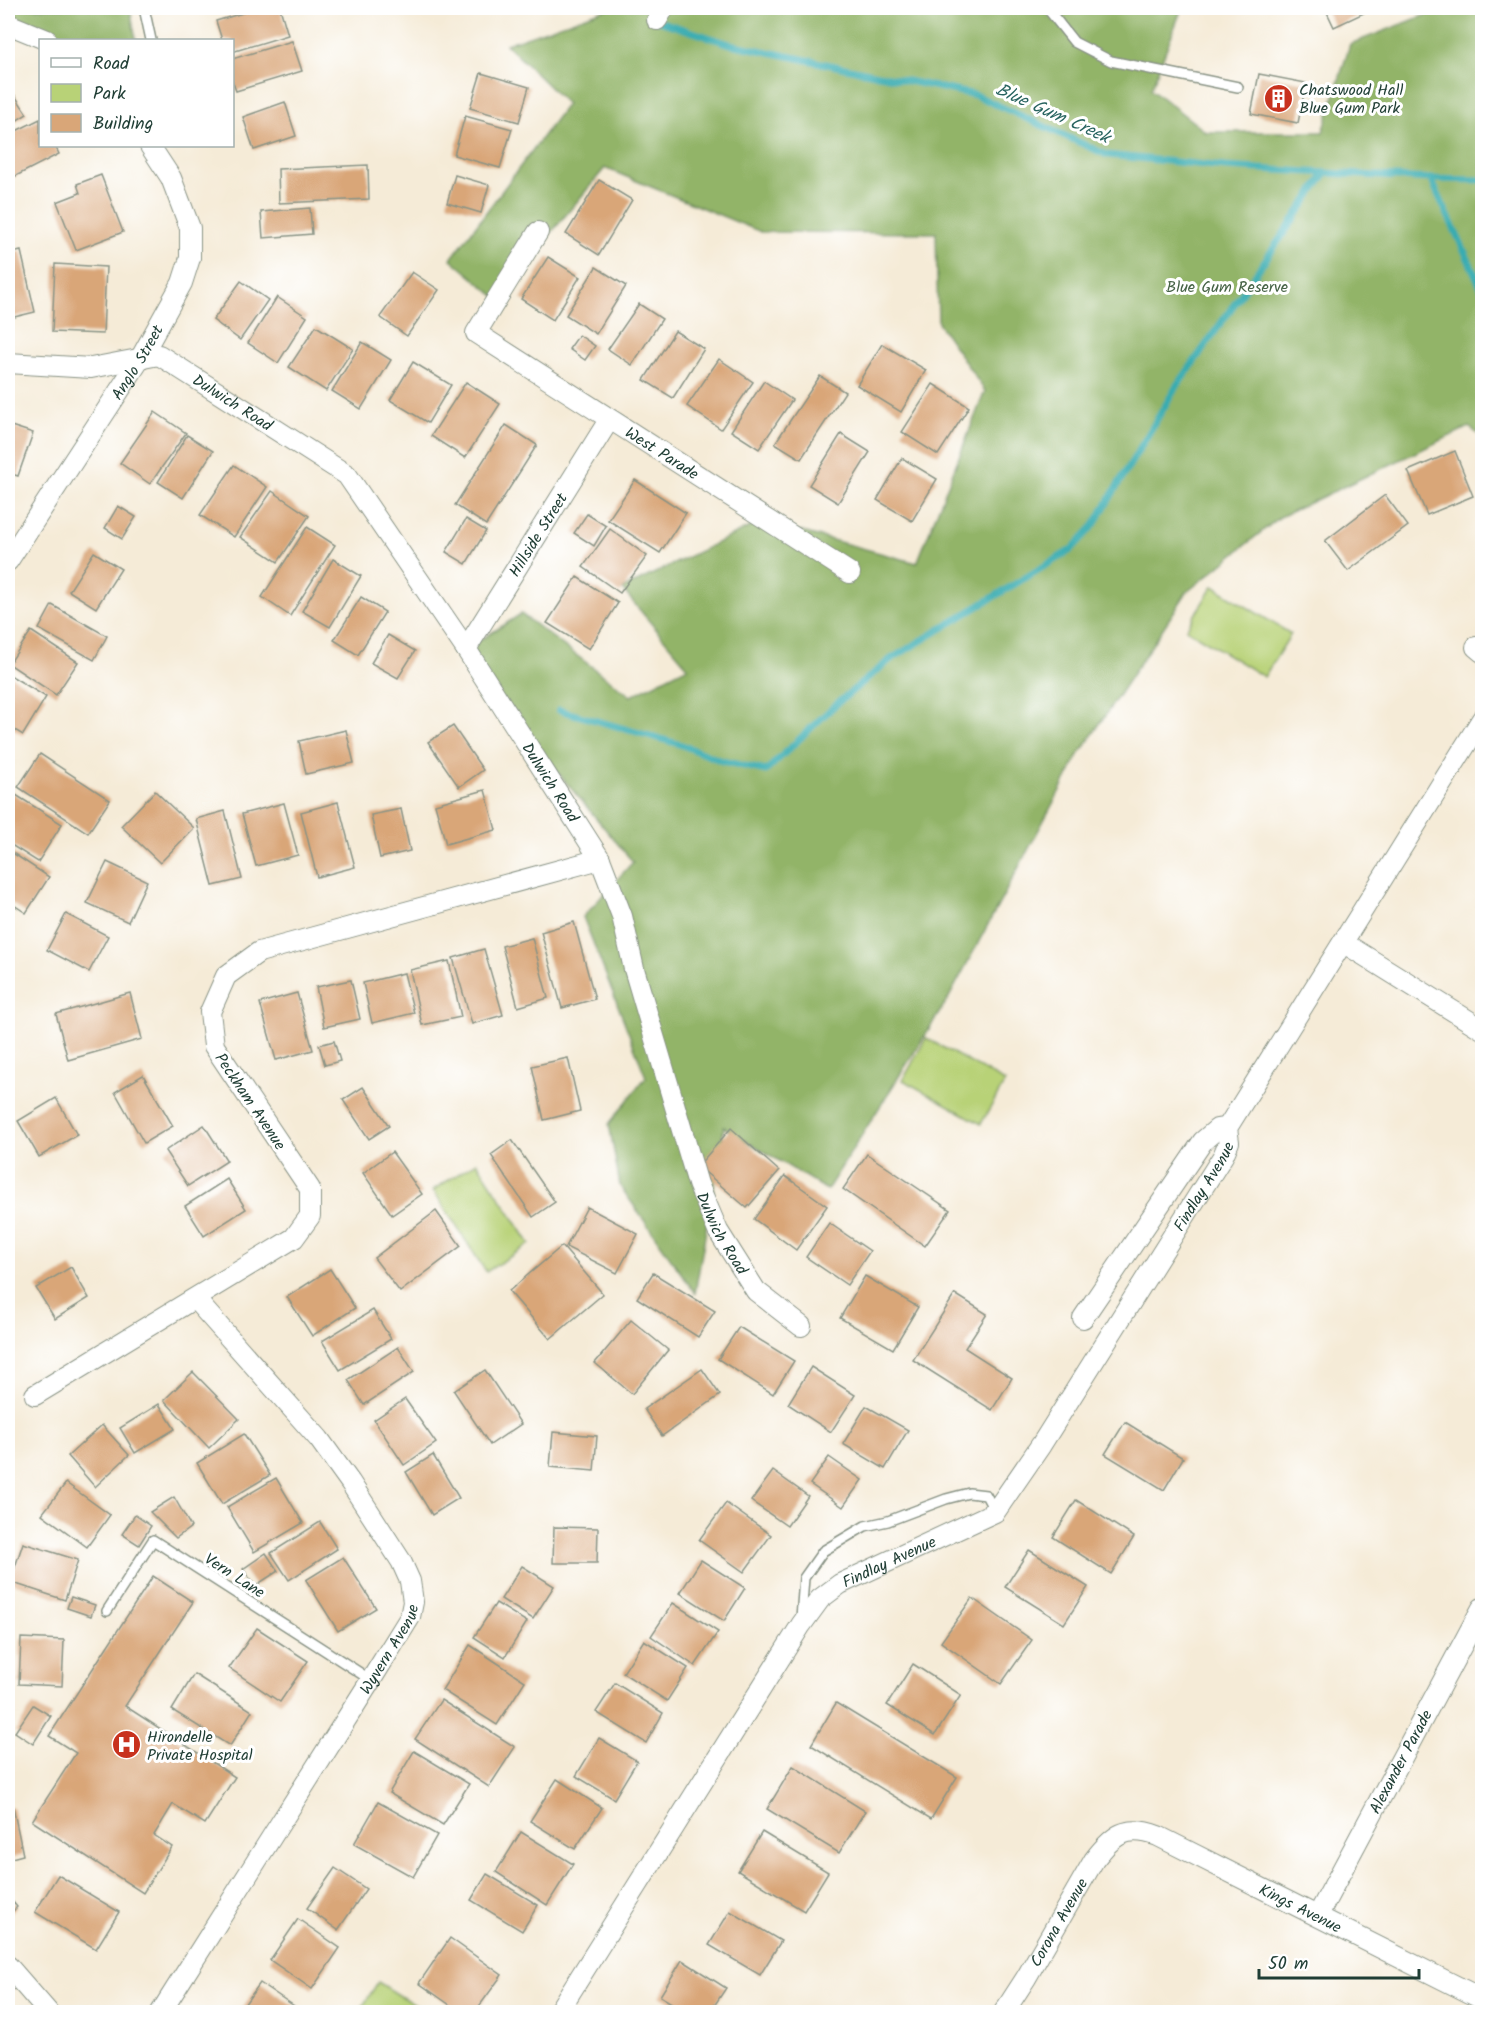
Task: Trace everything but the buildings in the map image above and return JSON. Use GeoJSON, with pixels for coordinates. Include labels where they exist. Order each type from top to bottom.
{"type":"FeatureCollection","features":[{"type":"Feature","properties":{"kind":"street"},"geometry":{"type":"LineString","coordinates":[[8,24],[46,39]]}},
{"type":"Feature","properties":{"kind":"street","name":"Anglo Street"},"geometry":{"type":"LineString","coordinates":[[8,561],[140,359],[177,292],[190,258],[190,228],[171,178],[152,147]]}},
{"type":"Feature","properties":{"kind":"street","name":"West Parade"},"geometry":{"type":"LineString","coordinates":[[538,232],[476,333],[850,573]]}},
{"type":"Feature","properties":{"kind":"street","name":"Dulwich Road"},"geometry":{"type":"LineString","coordinates":[[8,363],[91,368],[159,355],[347,475],[466,649],[600,859],[622,916],[634,969],[698,1184],[718,1231],[756,1292],[801,1326]]}},
{"type":"Feature","properties":{"kind":"street","name":"Hillside Street"},"geometry":{"type":"LineString","coordinates":[[466,649],[609,420]]}},
{"type":"Feature","properties":{"kind":"street","name":"Findlay Avenue"},"geometry":{"type":"LineString","coordinates":[[558,2013],[801,1625],[820,1599],[840,1584],[995,1512],[1047,1435],[1223,1156],[1228,1142],[1227,1128],[1482,719]]}},
{"type":"Feature","properties":{"kind":"street","name":"Peckham Avenue"},"geometry":{"type":"LineString","coordinates":[[35,1395],[294,1238],[310,1216],[309,1189],[214,1046],[210,1012],[226,976],[259,952],[600,859]]}},
{"type":"Feature","properties":{"kind":"street"},"geometry":{"type":"LineString","coordinates":[[1344,943],[1482,1029]]}},
{"type":"Feature","properties":{"kind":"street","name":"Findlay Avenue"},"geometry":{"type":"LineString","coordinates":[[1083,1318],[1203,1141],[1217,1130],[1227,1128]]}},
{"type":"Feature","properties":{"kind":"street","name":"Wyvern Avenue"},"geometry":{"type":"LineString","coordinates":[[161,2013],[410,1617],[413,1602],[410,1581],[401,1561],[319,1439],[195,1299]]}},
{"type":"Feature","properties":{"kind":"street","name":"Alexander Parade"},"geometry":{"type":"LineString","coordinates":[[1318,1916],[1482,1608]]}},
{"type":"Feature","properties":{"kind":"street","name":"Kings Avenue"},"geometry":{"type":"LineString","coordinates":[[1116,1836],[1130,1830],[1145,1831],[1158,1836],[1482,1999]]}},
{"type":"Feature","properties":{"kind":"street","name":"Corona Avenue"},"geometry":{"type":"LineString","coordinates":[[1004,2013],[1094,1860],[1116,1836]]}},
{"type":"Feature","properties":{"kind":"street"},"geometry":{"type":"LineString","coordinates":[[8,1966],[48,2013]]}},
{"type":"Feature","properties":{"kind":"lane"},"geometry":{"type":"LineString","coordinates":[[144,8],[151,39]]}},
{"type":"Feature","properties":{"kind":"lane"},"geometry":{"type":"LineString","coordinates":[[1047,8],[1074,42],[1111,61],[1238,87]]}},
{"type":"Feature","properties":{"kind":"lane"},"geometry":{"type":"LineString","coordinates":[[801,1625],[804,1578],[823,1551],[865,1526],[888,1521],[946,1498],[969,1493],[986,1495],[995,1512]]}},
{"type":"Feature","properties":{"kind":"lane","name":"Vern Lane"},"geometry":{"type":"LineString","coordinates":[[107,1611],[153,1540],[371,1680]]}},
{"type":"Feature","properties":{"kind":"green space"},"geometry":{"type":"Polygon","coordinates":[[[8,8],[130,8],[136,39],[63,39],[8,13],[8,8]]]}},
{"type":"Feature","properties":{"kind":"green space","name":"Blue Gum Reserve"},"geometry":{"type":"Polygon","coordinates":[[[609,8],[1182,8],[1151,89],[1206,132],[1323,132],[1350,44],[1444,8],[1482,8],[1482,437],[1469,427],[1280,517],[1187,592],[1079,755],[948,999],[827,1190],[724,1127],[695,1293],[620,1186],[609,1124],[646,1077],[583,917],[633,862],[458,654],[521,614],[631,696],[688,667],[622,589],[762,521],[917,563],[985,391],[938,323],[936,233],[761,232],[605,168],[497,298],[451,259],[567,104],[506,44],[609,8]]]}},
{"type":"Feature","properties":{"kind":"green space"},"geometry":{"type":"Polygon","coordinates":[[[1213,586],[1291,634],[1264,677],[1186,629],[1213,586]]]}},
{"type":"Feature","properties":{"kind":"green space"},"geometry":{"type":"Polygon","coordinates":[[[926,1038],[1005,1082],[981,1124],[903,1080],[926,1038]]]}},
{"type":"Feature","properties":{"kind":"green space"},"geometry":{"type":"Polygon","coordinates":[[[477,1162],[530,1244],[486,1272],[433,1190],[477,1162]]]}},
{"type":"Feature","properties":{"kind":"green space"},"geometry":{"type":"Polygon","coordinates":[[[378,1982],[426,2012],[359,2012],[378,1982]]]}},
{"type":"Feature","properties":{"kind":"waterway","name":"Blue Gum Creek"},"geometry":{"type":"LineString","coordinates":[[659,21],[730,44],[975,95],[1107,155],[1225,167],[1482,180]]}},
{"type":"Feature","properties":{"kind":"waterway"},"geometry":{"type":"LineString","coordinates":[[559,710],[682,745],[722,761],[766,771],[834,706],[891,659],[1071,550],[1094,525],[1175,389],[1326,173]]}},
{"type":"Feature","properties":{"kind":"waterway"},"geometry":{"type":"LineString","coordinates":[[1431,179],[1482,289]]}},
{"type":"Feature","properties":{"kind":"place","name":"Chatswood Hall Blue Gum Park"},"geometry":{"type":"Point","coordinates":[1278,98]}},
{"type":"Feature","properties":{"kind":"place","name":"Hirondelle Private Hospital"},"geometry":{"type":"Point","coordinates":[126,1745]}}]}
